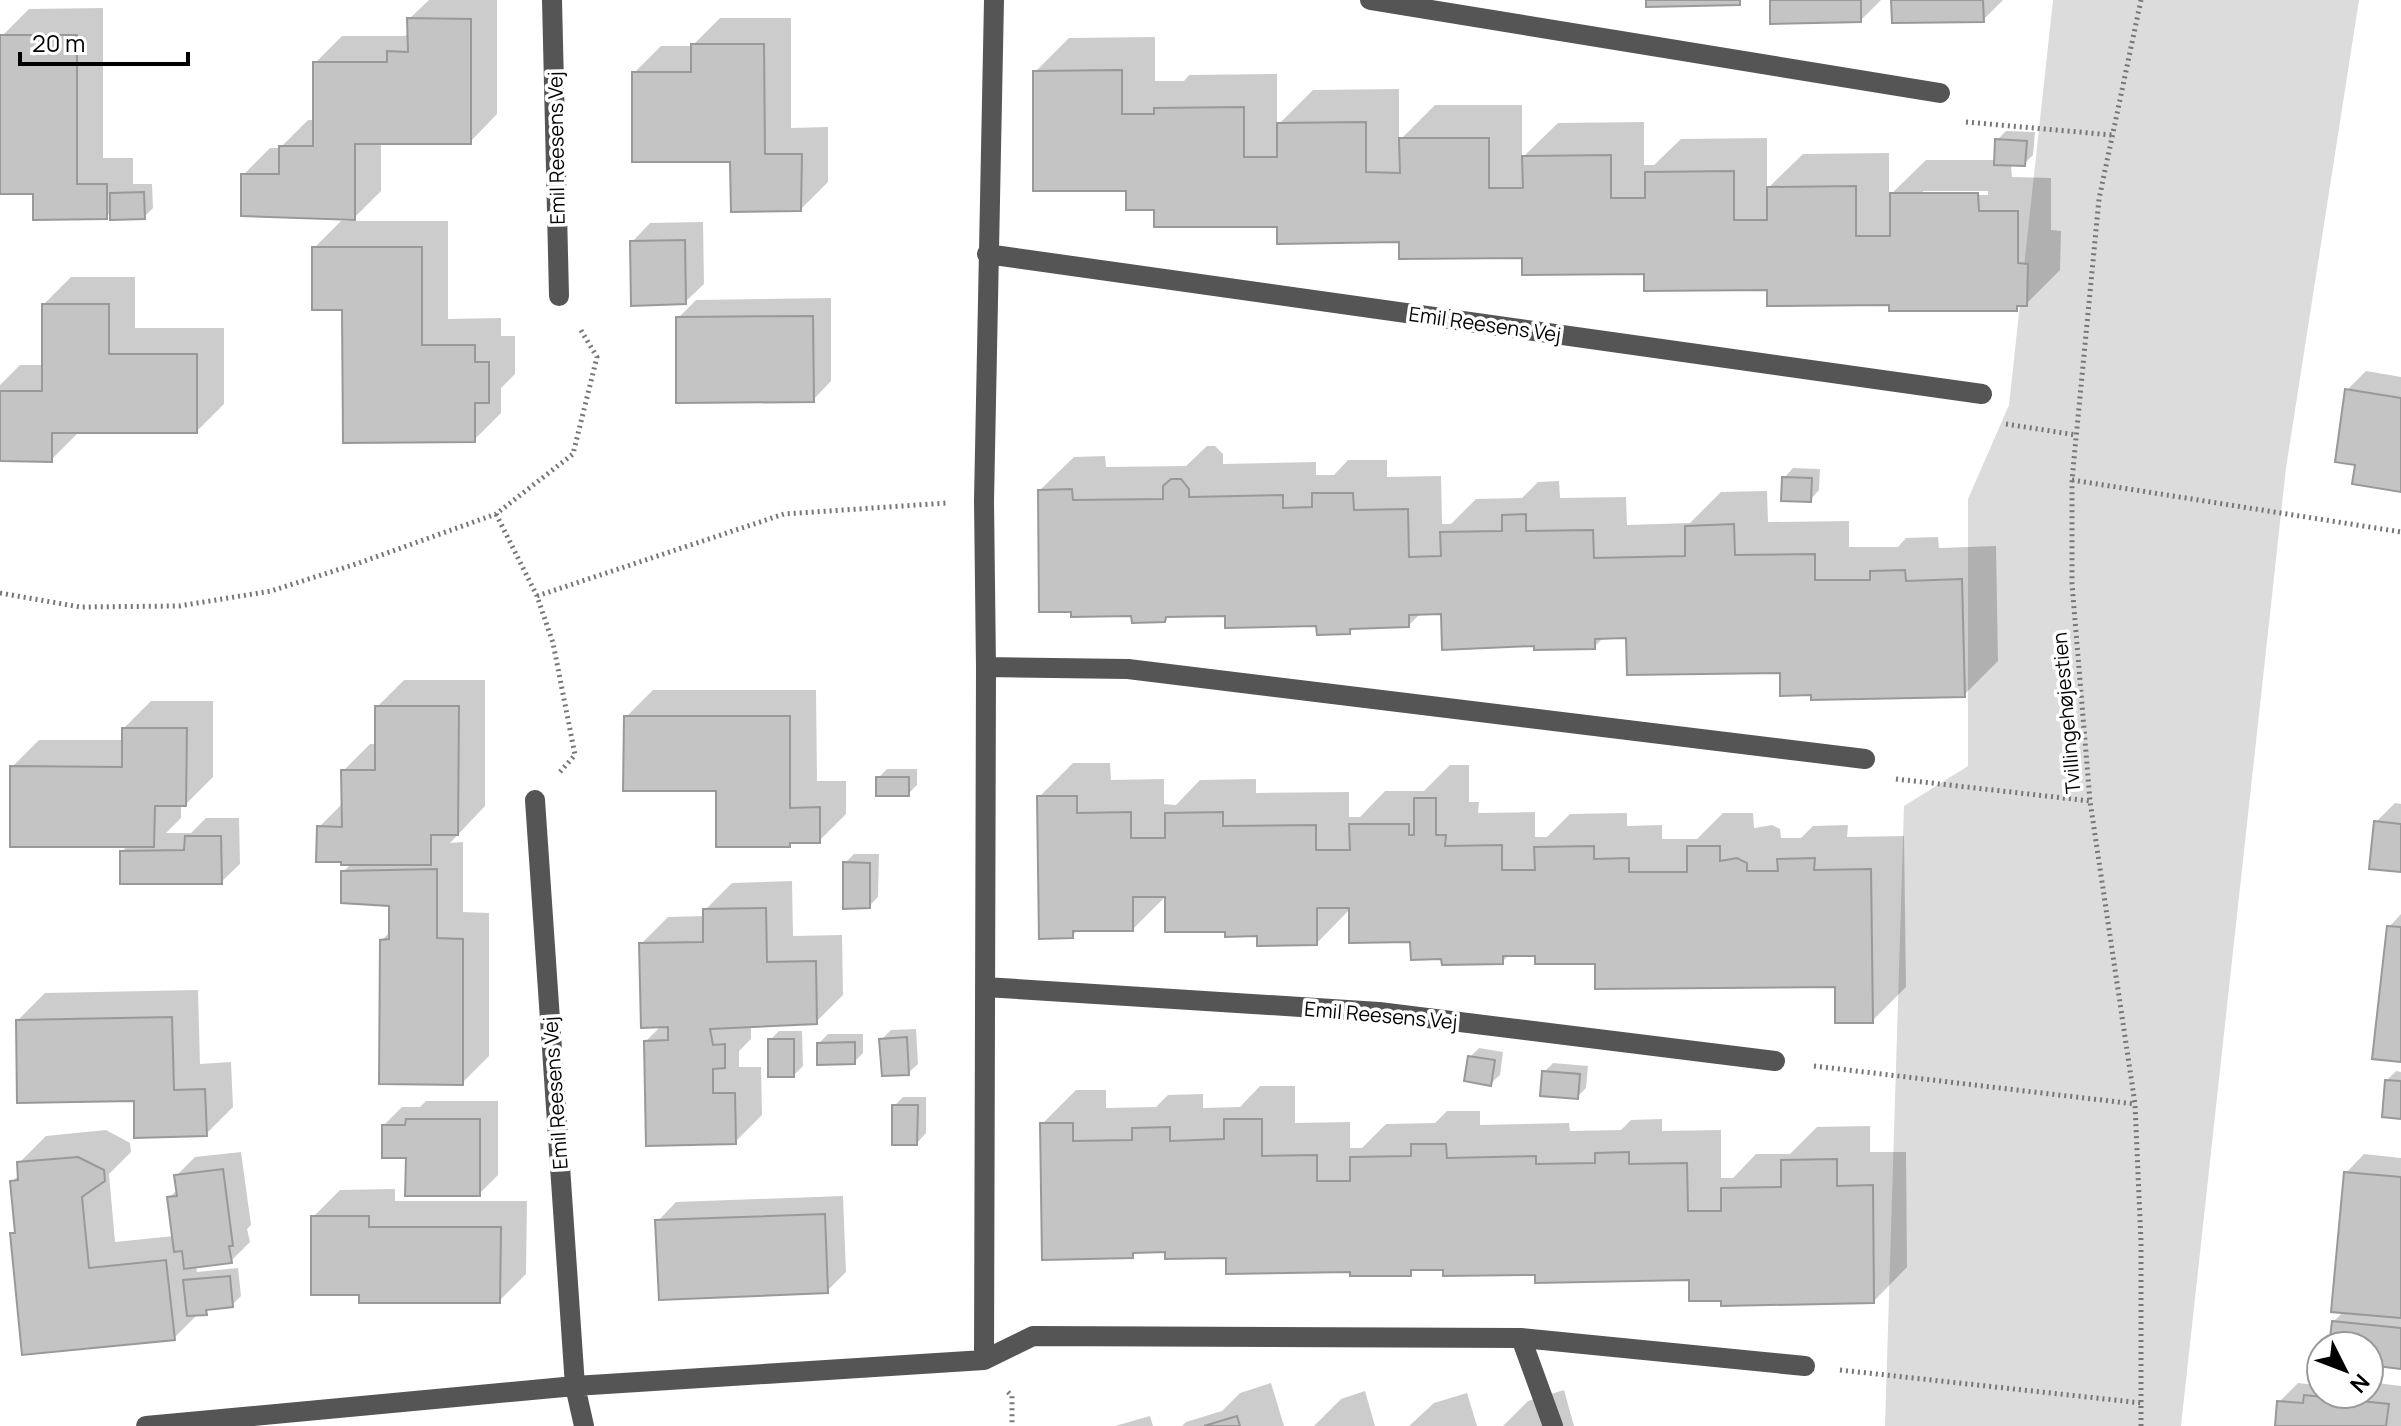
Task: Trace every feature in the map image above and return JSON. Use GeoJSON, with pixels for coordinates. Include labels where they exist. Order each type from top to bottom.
{"type":"FeatureCollection","features":[{"type":"Feature","properties":{"kind":"street","name":"Emil Reesens Vej"},"geometry":{"type":"LineString","coordinates":[[552,0],[559,296]]}},
{"type":"Feature","properties":{"kind":"street"},"geometry":{"type":"LineString","coordinates":[[984,1360],[984,501],[994,0]]}},
{"type":"Feature","properties":{"kind":"street"},"geometry":{"type":"LineString","coordinates":[[1370,0],[1940,93]]}},
{"type":"Feature","properties":{"kind":"street","name":"Emil Reesens Vej"},"geometry":{"type":"LineString","coordinates":[[987,254],[1982,394]]}},
{"type":"Feature","properties":{"kind":"street"},"geometry":{"type":"LineString","coordinates":[[986,667],[1128,669],[1865,759]]}},
{"type":"Feature","properties":{"kind":"street","name":"Emil Reesens Vej"},"geometry":{"type":"LineString","coordinates":[[535,800],[575,1386],[584,1426]]}},
{"type":"Feature","properties":{"kind":"street","name":"Emil Reesens Vej"},"geometry":{"type":"LineString","coordinates":[[985,987],[1379,1012],[1775,1061]]}},
{"type":"Feature","properties":{"kind":"street"},"geometry":{"type":"LineString","coordinates":[[146,1426],[575,1386],[984,1360],[1033,1336],[1521,1338],[1805,1366]]}},
{"type":"Feature","properties":{"kind":"street"},"geometry":{"type":"LineString","coordinates":[[1521,1338],[1553,1426]]}},
{"type":"Feature","properties":{"kind":"path","name":"Tvillingehøjestien"},"geometry":{"type":"LineString","coordinates":[[2141,0],[2099,199],[2072,480],[2072,584],[2090,801],[2135,1104],[2141,1242],[2141,1426]]}},
{"type":"Feature","properties":{"kind":"path"},"geometry":{"type":"LineString","coordinates":[[1940,93],[1945,120],[2112,135]]}},
{"type":"Feature","properties":{"kind":"path"},"geometry":{"type":"LineString","coordinates":[[0,593],[80,607],[179,606],[271,591],[496,514],[573,454],[597,357],[559,296]]}},
{"type":"Feature","properties":{"kind":"path"},"geometry":{"type":"LineString","coordinates":[[1982,394],[1993,422],[2076,435]]}},
{"type":"Feature","properties":{"kind":"path"},"geometry":{"type":"LineString","coordinates":[[2072,480],[2401,532]]}},
{"type":"Feature","properties":{"kind":"path"},"geometry":{"type":"LineString","coordinates":[[537,596],[784,514],[984,501]]}},
{"type":"Feature","properties":{"kind":"path"},"geometry":{"type":"LineString","coordinates":[[496,514],[537,596],[553,643],[575,755],[535,800]]}},
{"type":"Feature","properties":{"kind":"path"},"geometry":{"type":"LineString","coordinates":[[1865,759],[1896,779],[2090,801]]}},
{"type":"Feature","properties":{"kind":"path"},"geometry":{"type":"LineString","coordinates":[[1775,1061],[2135,1104]]}},
{"type":"Feature","properties":{"kind":"path"},"geometry":{"type":"LineString","coordinates":[[1805,1366],[2142,1403]]}},
{"type":"Feature","properties":{"kind":"shaded area"},"geometry":{"type":"Polygon","coordinates":[[[2053,0],[2359,0],[2286,468],[2181,1426],[1885,1426],[1904,806],[1968,766],[1968,499],[2009,405],[2053,0]]]}},
{"type":"Feature","properties":{"kind":"building"},"geometry":{"type":"Polygon","coordinates":[[[1646,0],[1740,0],[1740,5],[1646,7],[1646,0]]]}},
{"type":"Feature","properties":{"kind":"building"},"geometry":{"type":"Polygon","coordinates":[[[1770,0],[1861,0],[1861,22],[1770,24],[1770,0]]]}},
{"type":"Feature","properties":{"kind":"building"},"geometry":{"type":"Polygon","coordinates":[[[1891,0],[1983,0],[1984,22],[1892,23],[1891,0]]]}},
{"type":"Feature","properties":{"kind":"building"},"geometry":{"type":"Polygon","coordinates":[[[407,18],[471,19],[471,144],[355,144],[355,220],[241,216],[241,174],[279,174],[279,146],[313,146],[313,62],[387,62],[387,51],[408,52],[407,18]]]}},
{"type":"Feature","properties":{"kind":"building"},"geometry":{"type":"Polygon","coordinates":[[[0,35],[77,35],[77,184],[107,184],[107,219],[33,220],[33,194],[0,194],[0,35]]]}},
{"type":"Feature","properties":{"kind":"building"},"geometry":{"type":"Polygon","coordinates":[[[691,44],[764,44],[765,154],[802,154],[801,211],[731,212],[730,162],[632,162],[632,72],[691,72],[691,44]]]}},
{"type":"Feature","properties":{"kind":"building"},"geometry":{"type":"Polygon","coordinates":[[[1122,70],[1122,114],[1154,114],[1154,108],[1244,107],[1244,157],[1277,157],[1277,123],[1366,122],[1366,172],[1400,173],[1399,138],[1489,138],[1489,188],[1523,188],[1522,156],[1611,155],[1611,198],[1645,198],[1645,172],[1734,171],[1734,220],[1767,220],[1767,187],[1856,186],[1856,236],[1890,236],[1890,193],[1978,193],[1979,211],[2018,211],[2018,263],[2028,264],[2027,306],[2017,306],[2017,311],[1889,311],[1889,305],[1767,306],[1767,290],[1644,291],[1644,274],[1522,275],[1522,258],[1399,259],[1399,242],[1277,244],[1277,227],[1154,227],[1154,210],[1126,210],[1126,191],[1033,191],[1033,71],[1122,70]]]}},
{"type":"Feature","properties":{"kind":"building"},"geometry":{"type":"Polygon","coordinates":[[[1995,139],[2027,141],[2025,166],[1994,165],[1995,139]]]}},
{"type":"Feature","properties":{"kind":"building"},"geometry":{"type":"Polygon","coordinates":[[[144,192],[145,219],[110,220],[110,193],[144,192]]]}},
{"type":"Feature","properties":{"kind":"building"},"geometry":{"type":"Polygon","coordinates":[[[685,240],[686,304],[631,306],[630,241],[685,240]]]}},
{"type":"Feature","properties":{"kind":"building"},"geometry":{"type":"Polygon","coordinates":[[[312,247],[422,247],[422,345],[475,345],[475,362],[489,362],[489,403],[475,403],[475,442],[343,443],[342,310],[312,310],[312,247]]]}},
{"type":"Feature","properties":{"kind":"building"},"geometry":{"type":"Polygon","coordinates":[[[42,304],[109,304],[109,354],[197,354],[197,433],[52,433],[52,462],[0,461],[0,391],[42,391],[42,304]]]}},
{"type":"Feature","properties":{"kind":"building"},"geometry":{"type":"Polygon","coordinates":[[[813,316],[814,402],[676,403],[676,317],[813,316]]]}},
{"type":"Feature","properties":{"kind":"building"},"geometry":{"type":"Polygon","coordinates":[[[2345,389],[2401,398],[2401,492],[2352,484],[2355,465],[2335,462],[2345,389]]]}},
{"type":"Feature","properties":{"kind":"building"},"geometry":{"type":"Polygon","coordinates":[[[1782,477],[1812,478],[1811,502],[1781,501],[1782,477]]]}},
{"type":"Feature","properties":{"kind":"building"},"geometry":{"type":"Polygon","coordinates":[[[1171,479],[1181,479],[1189,489],[1189,497],[1283,495],[1283,508],[1312,507],[1312,493],[1353,493],[1354,510],[1408,509],[1409,557],[1441,556],[1440,532],[1502,531],[1502,515],[1526,514],[1526,531],[1593,530],[1594,558],[1685,556],[1685,526],[1734,524],[1735,555],[1815,554],[1815,580],[1870,580],[1870,571],[1905,570],[1906,581],[1962,579],[1965,697],[1811,700],[1811,695],[1780,696],[1780,673],[1627,675],[1626,638],[1595,639],[1595,649],[1534,650],[1534,646],[1442,650],[1441,614],[1409,615],[1409,627],[1350,629],[1350,634],[1317,635],[1316,626],[1225,628],[1225,616],[1166,617],[1165,622],[1132,623],[1131,616],[1071,617],[1071,612],[1039,612],[1038,490],[1072,489],[1073,500],[1163,499],[1163,486],[1171,479]]]}},
{"type":"Feature","properties":{"kind":"building"},"geometry":{"type":"Polygon","coordinates":[[[375,706],[459,706],[458,835],[431,835],[431,865],[316,862],[317,826],[342,827],[341,770],[375,770],[375,706]]]}},
{"type":"Feature","properties":{"kind":"building"},"geometry":{"type":"Polygon","coordinates":[[[624,716],[790,716],[790,808],[820,807],[820,843],[790,843],[790,847],[716,847],[716,791],[623,791],[624,716]]]}},
{"type":"Feature","properties":{"kind":"building"},"geometry":{"type":"Polygon","coordinates":[[[122,728],[187,728],[186,806],[155,806],[154,847],[10,847],[10,766],[122,767],[122,728]]]}},
{"type":"Feature","properties":{"kind":"building"},"geometry":{"type":"Polygon","coordinates":[[[876,777],[909,777],[909,796],[876,796],[876,777]]]}},
{"type":"Feature","properties":{"kind":"building"},"geometry":{"type":"Polygon","coordinates":[[[1037,796],[1077,796],[1077,813],[1131,812],[1131,838],[1165,838],[1165,813],[1223,812],[1223,826],[1316,825],[1316,850],[1350,850],[1349,824],[1409,824],[1409,835],[1414,835],[1414,798],[1436,798],[1436,835],[1446,835],[1445,846],[1502,845],[1502,870],[1535,870],[1534,847],[1594,846],[1594,859],[1629,858],[1629,872],[1687,872],[1687,846],[1720,846],[1720,861],[1737,858],[1747,863],[1747,871],[1778,871],[1777,859],[1815,858],[1814,870],[1871,869],[1873,1023],[1835,1023],[1835,987],[1595,989],[1595,964],[1535,964],[1535,956],[1503,956],[1503,964],[1442,965],[1441,959],[1411,960],[1410,942],[1349,943],[1349,908],[1317,908],[1317,945],[1257,946],[1257,936],[1225,937],[1225,932],[1165,932],[1165,897],[1133,897],[1133,931],[1073,931],[1073,938],[1039,939],[1037,796]]]}},
{"type":"Feature","properties":{"kind":"building"},"geometry":{"type":"Polygon","coordinates":[[[2374,821],[2401,824],[2401,872],[2369,869],[2374,821]]]}},
{"type":"Feature","properties":{"kind":"building"},"geometry":{"type":"Polygon","coordinates":[[[185,836],[221,836],[222,884],[120,884],[120,851],[184,850],[185,836]]]}},
{"type":"Feature","properties":{"kind":"building"},"geometry":{"type":"Polygon","coordinates":[[[843,862],[870,863],[870,908],[843,909],[843,862]]]}},
{"type":"Feature","properties":{"kind":"building"},"geometry":{"type":"Polygon","coordinates":[[[437,869],[437,938],[463,939],[463,1085],[379,1084],[380,940],[389,939],[389,906],[341,903],[341,871],[437,869]]]}},
{"type":"Feature","properties":{"kind":"building"},"geometry":{"type":"Polygon","coordinates":[[[766,908],[767,962],[816,961],[817,1024],[710,1029],[713,1045],[725,1044],[725,1068],[713,1069],[713,1093],[735,1093],[736,1144],[646,1146],[644,1041],[668,1040],[668,1027],[641,1028],[639,943],[703,942],[703,909],[766,908]]]}},
{"type":"Feature","properties":{"kind":"building"},"geometry":{"type":"Polygon","coordinates":[[[2387,926],[2401,927],[2401,1062],[2372,1059],[2387,926]]]}},
{"type":"Feature","properties":{"kind":"building"},"geometry":{"type":"Polygon","coordinates":[[[172,1017],[174,1090],[205,1089],[207,1136],[134,1138],[134,1101],[17,1103],[16,1020],[172,1017]]]}},
{"type":"Feature","properties":{"kind":"building"},"geometry":{"type":"Polygon","coordinates":[[[907,1037],[909,1075],[882,1076],[879,1039],[907,1037]]]}},
{"type":"Feature","properties":{"kind":"building"},"geometry":{"type":"Polygon","coordinates":[[[768,1039],[794,1039],[794,1077],[768,1077],[768,1039]]]}},
{"type":"Feature","properties":{"kind":"building"},"geometry":{"type":"Polygon","coordinates":[[[855,1042],[855,1064],[817,1065],[817,1043],[855,1042]]]}},
{"type":"Feature","properties":{"kind":"building"},"geometry":{"type":"Polygon","coordinates":[[[1468,1056],[1495,1060],[1491,1086],[1464,1081],[1468,1056]]]}},
{"type":"Feature","properties":{"kind":"building"},"geometry":{"type":"Polygon","coordinates":[[[1542,1071],[1580,1074],[1578,1099],[1540,1096],[1542,1071]]]}},
{"type":"Feature","properties":{"kind":"building"},"geometry":{"type":"Polygon","coordinates":[[[2385,1080],[2401,1081],[2401,1119],[2382,1117],[2385,1080]]]}},
{"type":"Feature","properties":{"kind":"building"},"geometry":{"type":"Polygon","coordinates":[[[892,1105],[918,1105],[917,1145],[892,1145],[892,1105]]]}},
{"type":"Feature","properties":{"kind":"building"},"geometry":{"type":"Polygon","coordinates":[[[406,1119],[480,1119],[480,1196],[405,1196],[406,1158],[382,1158],[382,1125],[405,1125],[406,1119]]]}},
{"type":"Feature","properties":{"kind":"building"},"geometry":{"type":"Polygon","coordinates":[[[1224,1119],[1262,1119],[1262,1156],[1317,1155],[1317,1181],[1350,1181],[1350,1157],[1411,1156],[1411,1144],[1446,1144],[1447,1158],[1536,1156],[1536,1164],[1595,1163],[1595,1153],[1629,1152],[1629,1164],[1687,1163],[1688,1211],[1721,1211],[1721,1188],[1781,1187],[1781,1160],[1837,1159],[1837,1186],[1873,1185],[1874,1303],[1721,1306],[1721,1301],[1689,1301],[1689,1280],[1535,1283],[1535,1275],[1443,1276],[1443,1270],[1411,1270],[1411,1276],[1350,1276],[1350,1272],[1226,1274],[1226,1258],[1165,1259],[1165,1252],[1133,1253],[1133,1258],[1042,1260],[1040,1123],[1073,1123],[1073,1141],[1132,1140],[1132,1128],[1170,1127],[1170,1141],[1224,1139],[1224,1119]]]}},
{"type":"Feature","properties":{"kind":"building"},"geometry":{"type":"Polygon","coordinates":[[[78,1157],[104,1170],[105,1181],[82,1197],[89,1268],[166,1260],[175,1340],[22,1355],[10,1233],[15,1233],[10,1181],[18,1180],[17,1162],[78,1157]]]}},
{"type":"Feature","properties":{"kind":"building"},"geometry":{"type":"Polygon","coordinates":[[[223,1169],[233,1246],[229,1246],[232,1263],[184,1269],[182,1251],[174,1252],[167,1197],[177,1196],[174,1175],[223,1169]]]}},
{"type":"Feature","properties":{"kind":"building"},"geometry":{"type":"Polygon","coordinates":[[[2344,1172],[2401,1177],[2401,1318],[2331,1312],[2344,1172]]]}},
{"type":"Feature","properties":{"kind":"building"},"geometry":{"type":"Polygon","coordinates":[[[825,1214],[828,1293],[659,1300],[655,1220],[825,1214]]]}},
{"type":"Feature","properties":{"kind":"building"},"geometry":{"type":"Polygon","coordinates":[[[311,1216],[369,1216],[369,1227],[501,1227],[500,1303],[359,1303],[359,1295],[311,1295],[311,1216]]]}},
{"type":"Feature","properties":{"kind":"building"},"geometry":{"type":"Polygon","coordinates":[[[230,1276],[233,1307],[206,1310],[207,1315],[187,1316],[183,1280],[230,1276]]]}},
{"type":"Feature","properties":{"kind":"building"},"geometry":{"type":"Polygon","coordinates":[[[2332,1321],[2401,1328],[2401,1369],[2385,1367],[2385,1330],[2331,1330],[2332,1321]]]}},
{"type":"Feature","properties":{"kind":"building"},"geometry":{"type":"Polygon","coordinates":[[[2304,1395],[2305,1410],[2385,1410],[2385,1404],[2389,1404],[2386,1426],[2275,1426],[2277,1401],[2303,1403],[2304,1395]]]}},
{"type":"Feature","properties":{"kind":"building"},"geometry":{"type":"Polygon","coordinates":[[[1237,1416],[1240,1426],[1204,1426],[1237,1416]]]}}]}
